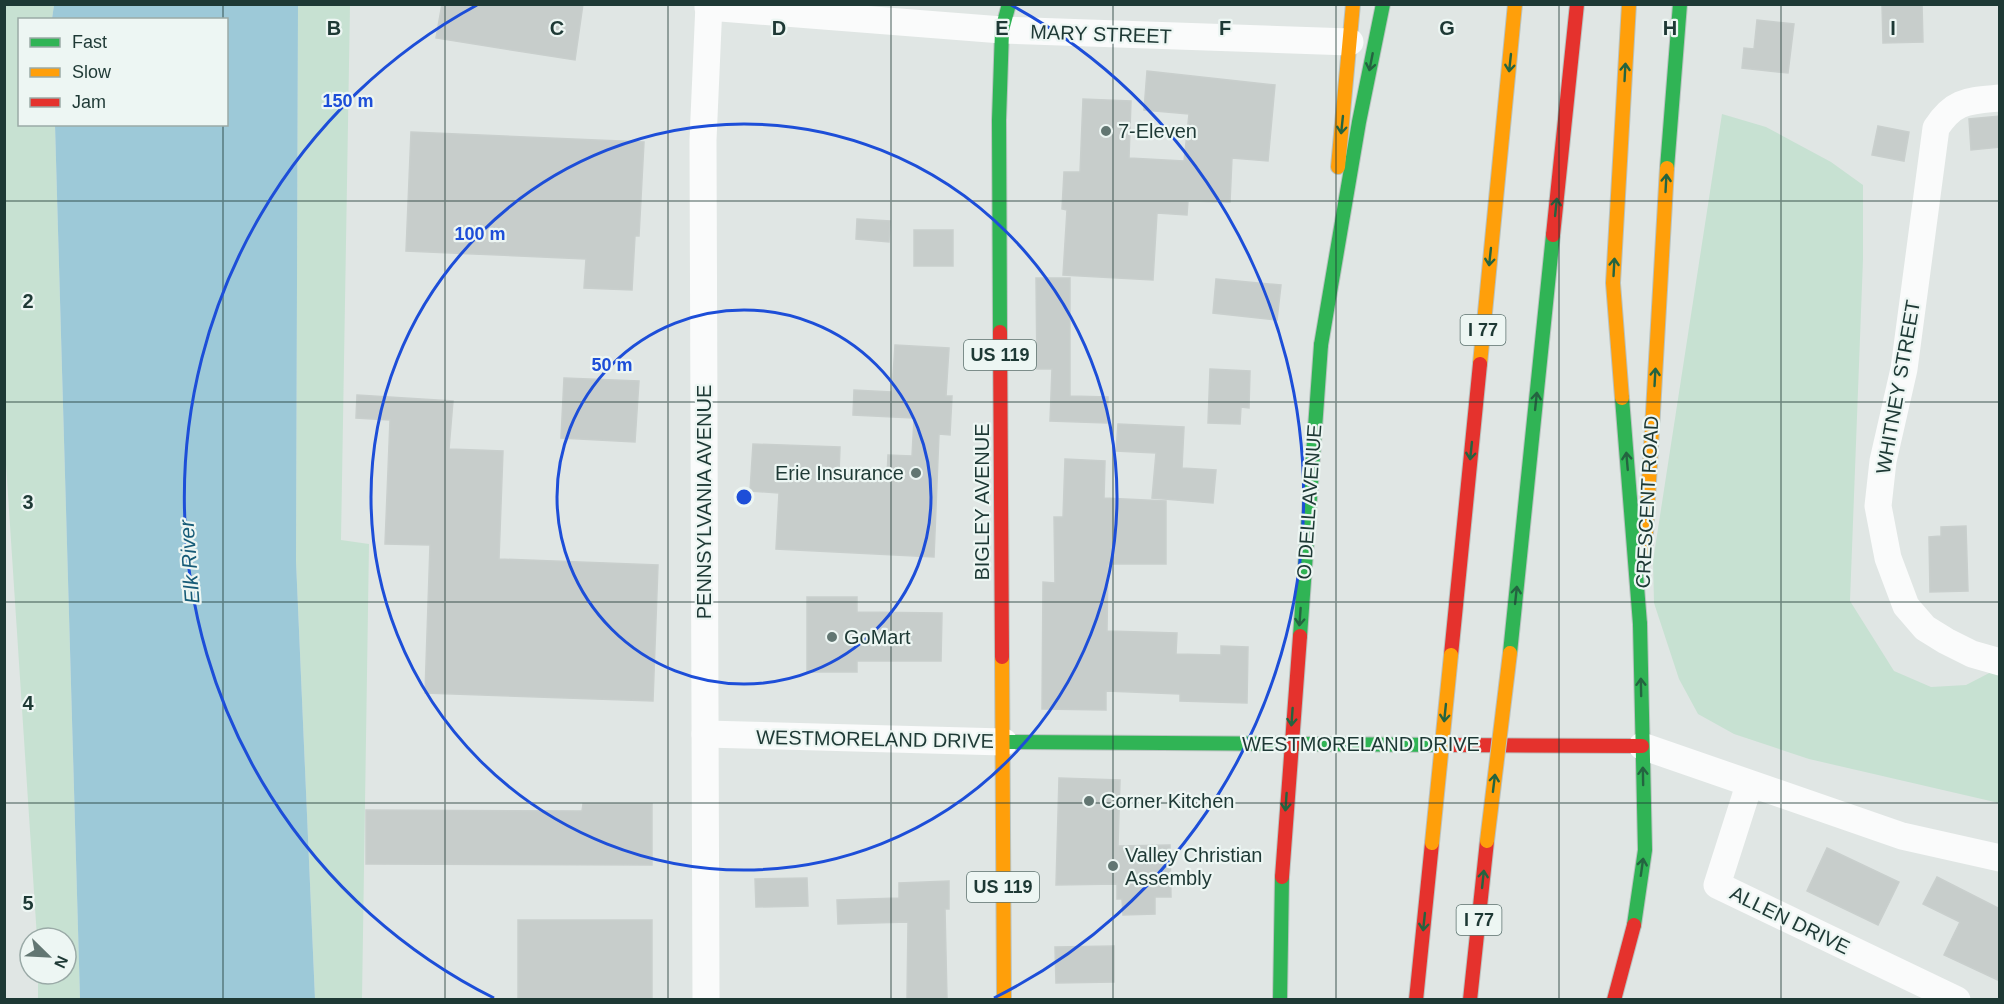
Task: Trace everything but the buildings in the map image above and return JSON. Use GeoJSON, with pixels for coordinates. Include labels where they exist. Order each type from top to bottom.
{"type":"FeatureCollection","features":[{"type":"Feature","properties":{"kind":"main road","name":"BIGLEY AVENUE"},"geometry":{"type":"LineString","coordinates":[[1004,999],[999,120],[1002,30],[1009,4]]}},
{"type":"Feature","properties":{"kind":"main road","name":"O DELL AVENUE"},"geometry":{"type":"LineString","coordinates":[[1282,877],[1321,345],[1353,4]]}},
{"type":"Feature","properties":{"kind":"main road"},"geometry":{"type":"LineString","coordinates":[[1321,345],[1359,122],[1383,4]]}},
{"type":"Feature","properties":{"kind":"main road","name":"I 77"},"geometry":{"type":"LineString","coordinates":[[1416,999],[1515,4]]}},
{"type":"Feature","properties":{"kind":"main road","name":"I 77"},"geometry":{"type":"LineString","coordinates":[[1470,999],[1510,653],[1577,4]]}},
{"type":"Feature","properties":{"kind":"main road"},"geometry":{"type":"LineString","coordinates":[[1629,4],[1613,283],[1640,624]]}},
{"type":"Feature","properties":{"kind":"main road","name":"CRESCENT ROAD"},"geometry":{"type":"LineString","coordinates":[[1634,925],[1645,850],[1640,624],[1668,149],[1680,4]]}},
{"type":"Feature","properties":{"kind":"main road","name":"WESTMORELAND DRIVE"},"geometry":{"type":"LineString","coordinates":[[1004,742],[1642,746]]}},
{"type":"Feature","properties":{"kind":"main road"},"geometry":{"type":"LineString","coordinates":[[1280,999],[1282,877]]}},
{"type":"Feature","properties":{"kind":"main road"},"geometry":{"type":"LineString","coordinates":[[1614,999],[1634,925]]}},
{"type":"Feature","properties":{"kind":"street","name":"MARY STREET"},"geometry":{"type":"LineString","coordinates":[[708,6],[1002,30],[1350,42]]}},
{"type":"Feature","properties":{"kind":"street","name":"PENNSYLVANIA AVENUE"},"geometry":{"type":"LineString","coordinates":[[706,999],[703,140],[708,6]]}},
{"type":"Feature","properties":{"kind":"street","name":"WHITNEY STREET"},"geometry":{"type":"LineString","coordinates":[[2000,98],[1964,102],[1947,112],[1936,128],[1904,369],[1883,461],[1878,506],[1888,558],[1906,606],[1925,628],[1946,641],[1972,654],[2000,662]]}},
{"type":"Feature","properties":{"kind":"street","name":"WESTMORELAND DRIVE"},"geometry":{"type":"LineString","coordinates":[[705,735],[1004,742]]}},
{"type":"Feature","properties":{"kind":"street","name":"WESTMORELAND DRIVE"},"geometry":{"type":"LineString","coordinates":[[1642,746],[1902,836],[2000,858]]}},
{"type":"Feature","properties":{"kind":"street","name":"ALLEN DRIVE"},"geometry":{"type":"LineString","coordinates":[[1749,784],[1717,885],[1957,999]]}},
{"type":"Feature","properties":{"kind":"street","name":"O DELL AVENUE"},"geometry":{"type":"LineString","coordinates":[[1268,999],[1282,877]]}},
{"type":"Feature","properties":{"kind":"street","name":"CRESCENT ROAD"},"geometry":{"type":"LineString","coordinates":[[1622,999],[1634,925]]}},
{"type":"Feature","properties":{"kind":"green space"},"geometry":{"type":"Polygon","coordinates":[[[4,5],[54,5],[52,18],[18,18],[18,126],[55,126],[78,926],[36,926],[5,449],[4,5]]]}},
{"type":"Feature","properties":{"kind":"green space"},"geometry":{"type":"Polygon","coordinates":[[[298,5],[350,5],[341,540],[369,544],[362,999],[315,999],[296,561],[298,5]]]}},
{"type":"Feature","properties":{"kind":"green space"},"geometry":{"type":"Polygon","coordinates":[[[1722,114],[1766,127],[1831,162],[1863,185],[1863,259],[1850,601],[1894,671],[1931,687],[1966,685],[1999,668],[1999,803],[1809,759],[1734,734],[1698,714],[1679,679],[1654,603],[1653,561],[1722,114]]]}},
{"type":"Feature","properties":{"kind":"green space"},"geometry":{"type":"Polygon","coordinates":[[[78,929],[80,999],[38,999],[38,986],[78,986],[78,929]]]}},
{"type":"Feature","properties":{"kind":"water","name":"Elk River"},"geometry":{"type":"Polygon","coordinates":[[[54,5],[298,5],[296,561],[315,999],[80,999],[55,126],[228,126],[228,18],[52,18],[54,5]]]}},
{"type":"Feature","properties":{"kind":"traffic: fast"},"geometry":{"type":"LineString","coordinates":[[1000,332],[999,120],[1002,30],[1009,4]]}},
{"type":"Feature","properties":{"kind":"traffic: fast"},"geometry":{"type":"LineString","coordinates":[[1321,345],[1359,122],[1383,4]]}},
{"type":"Feature","properties":{"kind":"traffic: fast"},"geometry":{"type":"LineString","coordinates":[[1667,168],[1680,4]]}},
{"type":"Feature","properties":{"kind":"traffic: fast"},"geometry":{"type":"LineString","coordinates":[[1510,653],[1553,235]]}},
{"type":"Feature","properties":{"kind":"traffic: fast"},"geometry":{"type":"LineString","coordinates":[[1300,636],[1321,345]]}},
{"type":"Feature","properties":{"kind":"traffic: fast"},"geometry":{"type":"LineString","coordinates":[[1622,398],[1640,624]]}},
{"type":"Feature","properties":{"kind":"traffic: fast"},"geometry":{"type":"LineString","coordinates":[[1634,925],[1645,850],[1640,624]]}},
{"type":"Feature","properties":{"kind":"traffic: fast"},"geometry":{"type":"LineString","coordinates":[[1004,742],[1449,745]]}},
{"type":"Feature","properties":{"kind":"traffic: fast"},"geometry":{"type":"LineString","coordinates":[[1280,1000],[1282,877]]}},
{"type":"Feature","properties":{"kind":"traffic: slow"},"geometry":{"type":"LineString","coordinates":[[1338,167],[1353,4]]}},
{"type":"Feature","properties":{"kind":"traffic: slow"},"geometry":{"type":"LineString","coordinates":[[1480,364],[1515,4]]}},
{"type":"Feature","properties":{"kind":"traffic: slow"},"geometry":{"type":"LineString","coordinates":[[1622,398],[1613,283],[1629,4]]}},
{"type":"Feature","properties":{"kind":"traffic: slow"},"geometry":{"type":"LineString","coordinates":[[1645,551],[1667,168]]}},
{"type":"Feature","properties":{"kind":"traffic: slow"},"geometry":{"type":"LineString","coordinates":[[1487,841],[1510,653]]}},
{"type":"Feature","properties":{"kind":"traffic: slow"},"geometry":{"type":"LineString","coordinates":[[1432,843],[1451,655]]}},
{"type":"Feature","properties":{"kind":"traffic: slow"},"geometry":{"type":"LineString","coordinates":[[1002,657],[1004,1000]]}},
{"type":"Feature","properties":{"kind":"traffic: jam"},"geometry":{"type":"LineString","coordinates":[[1553,235],[1577,4]]}},
{"type":"Feature","properties":{"kind":"traffic: jam"},"geometry":{"type":"LineString","coordinates":[[1000,332],[1002,657]]}},
{"type":"Feature","properties":{"kind":"traffic: jam"},"geometry":{"type":"LineString","coordinates":[[1451,655],[1480,364]]}},
{"type":"Feature","properties":{"kind":"traffic: jam"},"geometry":{"type":"LineString","coordinates":[[1282,877],[1300,636]]}},
{"type":"Feature","properties":{"kind":"traffic: jam"},"geometry":{"type":"LineString","coordinates":[[1449,745],[1642,746]]}},
{"type":"Feature","properties":{"kind":"traffic: jam"},"geometry":{"type":"LineString","coordinates":[[1470,1000],[1487,841]]}},
{"type":"Feature","properties":{"kind":"traffic: jam"},"geometry":{"type":"LineString","coordinates":[[1416,1000],[1432,843]]}},
{"type":"Feature","properties":{"kind":"traffic: jam"},"geometry":{"type":"LineString","coordinates":[[1614,1000],[1634,925]]}},
{"type":"Feature","properties":{"kind":"place","name":"7-Eleven"},"geometry":{"type":"Point","coordinates":[1106,131]}},
{"type":"Feature","properties":{"kind":"place","name":"Erie Insurance"},"geometry":{"type":"Point","coordinates":[916,473]}},
{"type":"Feature","properties":{"kind":"place","name":"GoMart"},"geometry":{"type":"Point","coordinates":[832,637]}},
{"type":"Feature","properties":{"kind":"place","name":"Corner Kitchen"},"geometry":{"type":"Point","coordinates":[1089,801]}},
{"type":"Feature","properties":{"kind":"place","name":"Valley Christian Assembly"},"geometry":{"type":"Point","coordinates":[1113,866]}}]}
